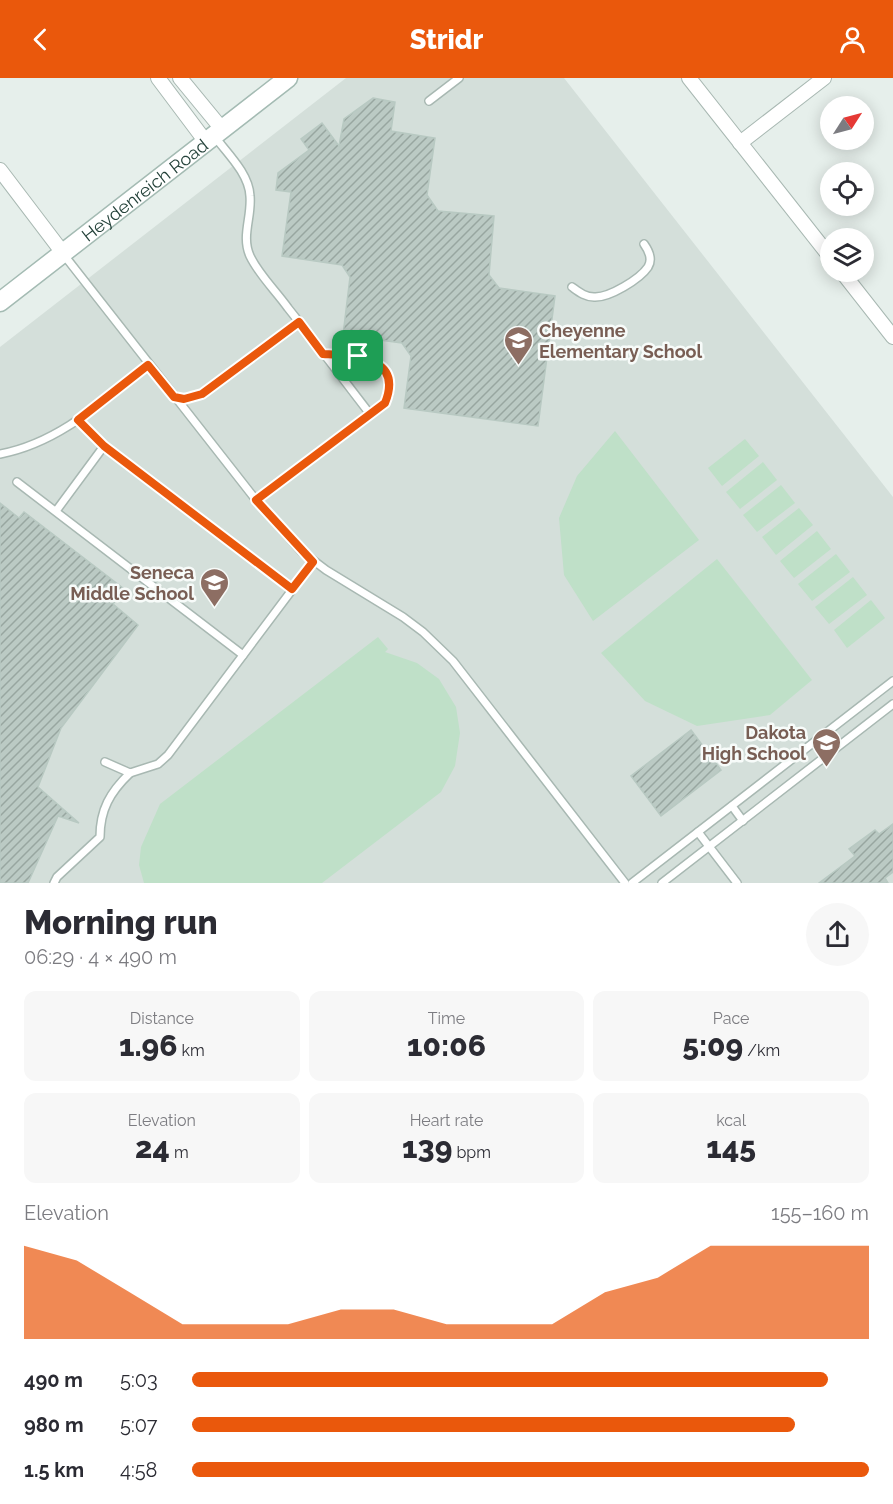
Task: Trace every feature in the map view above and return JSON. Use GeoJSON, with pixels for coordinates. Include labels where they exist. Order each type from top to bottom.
{"type":"FeatureCollection","features":[{"type":"Feature","properties":{"kind":"street"},"geometry":{"type":"LineString","coordinates":[[158,78],[214,136]]}},
{"type":"Feature","properties":{"kind":"street"},"geometry":{"type":"LineString","coordinates":[[180,78],[214,136]]}},
{"type":"Feature","properties":{"kind":"street","name":"Heydenreich Road"},"geometry":{"type":"LineString","coordinates":[[0,302],[288,78]]}},
{"type":"Feature","properties":{"kind":"street"},"geometry":{"type":"LineString","coordinates":[[689,78],[820,244]]}},
{"type":"Feature","properties":{"kind":"street"},"geometry":{"type":"LineString","coordinates":[[741,143],[824,78]]}},
{"type":"Feature","properties":{"kind":"street"},"geometry":{"type":"LineString","coordinates":[[0,170],[63,253]]}},
{"type":"Feature","properties":{"kind":"street"},"geometry":{"type":"LineString","coordinates":[[850,282],[893,337]]}},
{"type":"Feature","properties":{"kind":"lane"},"geometry":{"type":"LineString","coordinates":[[429,101],[459,78]]}},
{"type":"Feature","properties":{"kind":"lane"},"geometry":{"type":"LineString","coordinates":[[214,136],[235,163],[248,186],[250,197],[246,241],[249,254],[370,414]]}},
{"type":"Feature","properties":{"kind":"lane"},"geometry":{"type":"LineString","coordinates":[[572,288],[591,297],[601,297],[619,290],[648,268],[650,256],[644,244]]}},
{"type":"Feature","properties":{"kind":"lane"},"geometry":{"type":"LineString","coordinates":[[63,253],[148,365],[256,500],[313,562],[403,617],[446,654],[625,883]]}},
{"type":"Feature","properties":{"kind":"lane"},"geometry":{"type":"LineString","coordinates":[[174,397],[184,399],[202,394],[299,322]]}},
{"type":"Feature","properties":{"kind":"lane"},"geometry":{"type":"LineString","coordinates":[[256,500],[385,403],[390,391],[384,369],[374,360],[358,356],[323,354]]}},
{"type":"Feature","properties":{"kind":"lane"},"geometry":{"type":"LineString","coordinates":[[0,454],[45,440],[78,420],[148,365]]}},
{"type":"Feature","properties":{"kind":"lane"},"geometry":{"type":"LineString","coordinates":[[78,420],[104,446],[292,589]]}},
{"type":"Feature","properties":{"kind":"lane"},"geometry":{"type":"LineString","coordinates":[[56,511],[104,446]]}},
{"type":"Feature","properties":{"kind":"lane"},"geometry":{"type":"LineString","coordinates":[[17,482],[243,655]]}},
{"type":"Feature","properties":{"kind":"lane"},"geometry":{"type":"LineString","coordinates":[[54,883],[57,877],[100,837],[103,809],[118,785],[130,773],[158,764],[168,755],[313,562]]}},
{"type":"Feature","properties":{"kind":"lane"},"geometry":{"type":"LineString","coordinates":[[632,883],[893,681]]}},
{"type":"Feature","properties":{"kind":"lane"},"geometry":{"type":"LineString","coordinates":[[662,883],[893,704]]}},
{"type":"Feature","properties":{"kind":"lane"},"geometry":{"type":"LineString","coordinates":[[105,762],[130,773]]}},
{"type":"Feature","properties":{"kind":"lane"},"geometry":{"type":"LineString","coordinates":[[732,806],[743,821]]}},
{"type":"Feature","properties":{"kind":"lane"},"geometry":{"type":"LineString","coordinates":[[698,832],[737,883]]}},
{"type":"Feature","properties":{"kind":"shaded area"},"geometry":{"type":"Polygon","coordinates":[[[346,78],[564,78],[893,497],[893,883],[0,883],[0,347],[346,78]]]}},
{"type":"Feature","properties":{"kind":"green space"},"geometry":{"type":"Polygon","coordinates":[[[615,431],[699,540],[593,621],[564,575],[559,518],[577,476],[615,431]]]}},
{"type":"Feature","properties":{"kind":"green space"},"geometry":{"type":"Polygon","coordinates":[[[745,439],[759,456],[722,486],[708,468],[745,439]]]}},
{"type":"Feature","properties":{"kind":"green space"},"geometry":{"type":"Polygon","coordinates":[[[763,462],[777,480],[740,509],[726,492],[763,462]]]}},
{"type":"Feature","properties":{"kind":"green space"},"geometry":{"type":"Polygon","coordinates":[[[781,485],[795,503],[757,532],[743,515],[781,485]]]}},
{"type":"Feature","properties":{"kind":"green space"},"geometry":{"type":"Polygon","coordinates":[[[799,508],[813,525],[776,555],[762,537],[799,508]]]}},
{"type":"Feature","properties":{"kind":"green space"},"geometry":{"type":"Polygon","coordinates":[[[817,531],[831,549],[794,578],[780,561],[817,531]]]}},
{"type":"Feature","properties":{"kind":"green space"},"geometry":{"type":"Polygon","coordinates":[[[836,554],[850,572],[812,601],[798,584],[836,554]]]}},
{"type":"Feature","properties":{"kind":"green space"},"geometry":{"type":"Polygon","coordinates":[[[717,559],[812,680],[770,715],[697,726],[645,701],[601,653],[717,559]]]}},
{"type":"Feature","properties":{"kind":"green space"},"geometry":{"type":"Polygon","coordinates":[[[853,577],[867,595],[829,624],[815,607],[853,577]]]}},
{"type":"Feature","properties":{"kind":"green space"},"geometry":{"type":"Polygon","coordinates":[[[871,600],[885,618],[847,648],[834,630],[871,600]]]}},
{"type":"Feature","properties":{"kind":"green space"},"geometry":{"type":"Polygon","coordinates":[[[378,637],[388,649],[385,652],[417,663],[439,679],[456,707],[460,733],[455,766],[441,792],[322,883],[144,883],[139,865],[141,847],[160,804],[378,637]]]}},
{"type":"Feature","properties":{"kind":"building","name":"Cheyenne Elementary School"},"geometry":{"type":"Polygon","coordinates":[[[373,98],[395,102],[391,131],[435,138],[427,195],[438,211],[494,216],[489,275],[499,288],[555,296],[538,426],[404,408],[411,356],[402,343],[343,335],[350,277],[342,265],[282,256],[291,192],[276,190],[278,173],[309,150],[301,139],[322,123],[339,146],[344,119],[373,98]]]}},
{"type":"Feature","properties":{"kind":"building","name":"Seneca Middle School"},"geometry":{"type":"Polygon","coordinates":[[[0,503],[19,518],[24,512],[124,589],[113,604],[138,625],[61,728],[38,787],[79,823],[58,816],[28,883],[0,883],[0,503]]]}},
{"type":"Feature","properties":{"kind":"building"},"geometry":{"type":"Polygon","coordinates":[[[691,730],[721,770],[661,816],[631,776],[691,730]]]}},
{"type":"Feature","properties":{"kind":"building"},"geometry":{"type":"Polygon","coordinates":[[[893,824],[893,872],[885,878],[888,883],[819,883],[855,856],[849,849],[875,830],[879,834],[893,824]]]}},
{"type":"Feature","properties":{"kind":"place","name":"Cheyenne Elementary School"},"geometry":{"type":"Point","coordinates":[518,366]}},
{"type":"Feature","properties":{"kind":"place","name":"Seneca Middle School"},"geometry":{"type":"Point","coordinates":[215,608]}},
{"type":"Feature","properties":{"kind":"place","name":"Dakota High School"},"geometry":{"type":"Point","coordinates":[827,768]}},
{"type":"Feature","properties":{"kind":"route"},"geometry":{"type":"LineString","coordinates":[[299,322],[323,354],[358,356],[374,360],[384,369],[390,391],[385,403],[256,500],[289,539],[313,562],[292,589],[104,446],[78,420],[148,365],[174,397],[184,399],[202,394],[299,322]]}}]}
